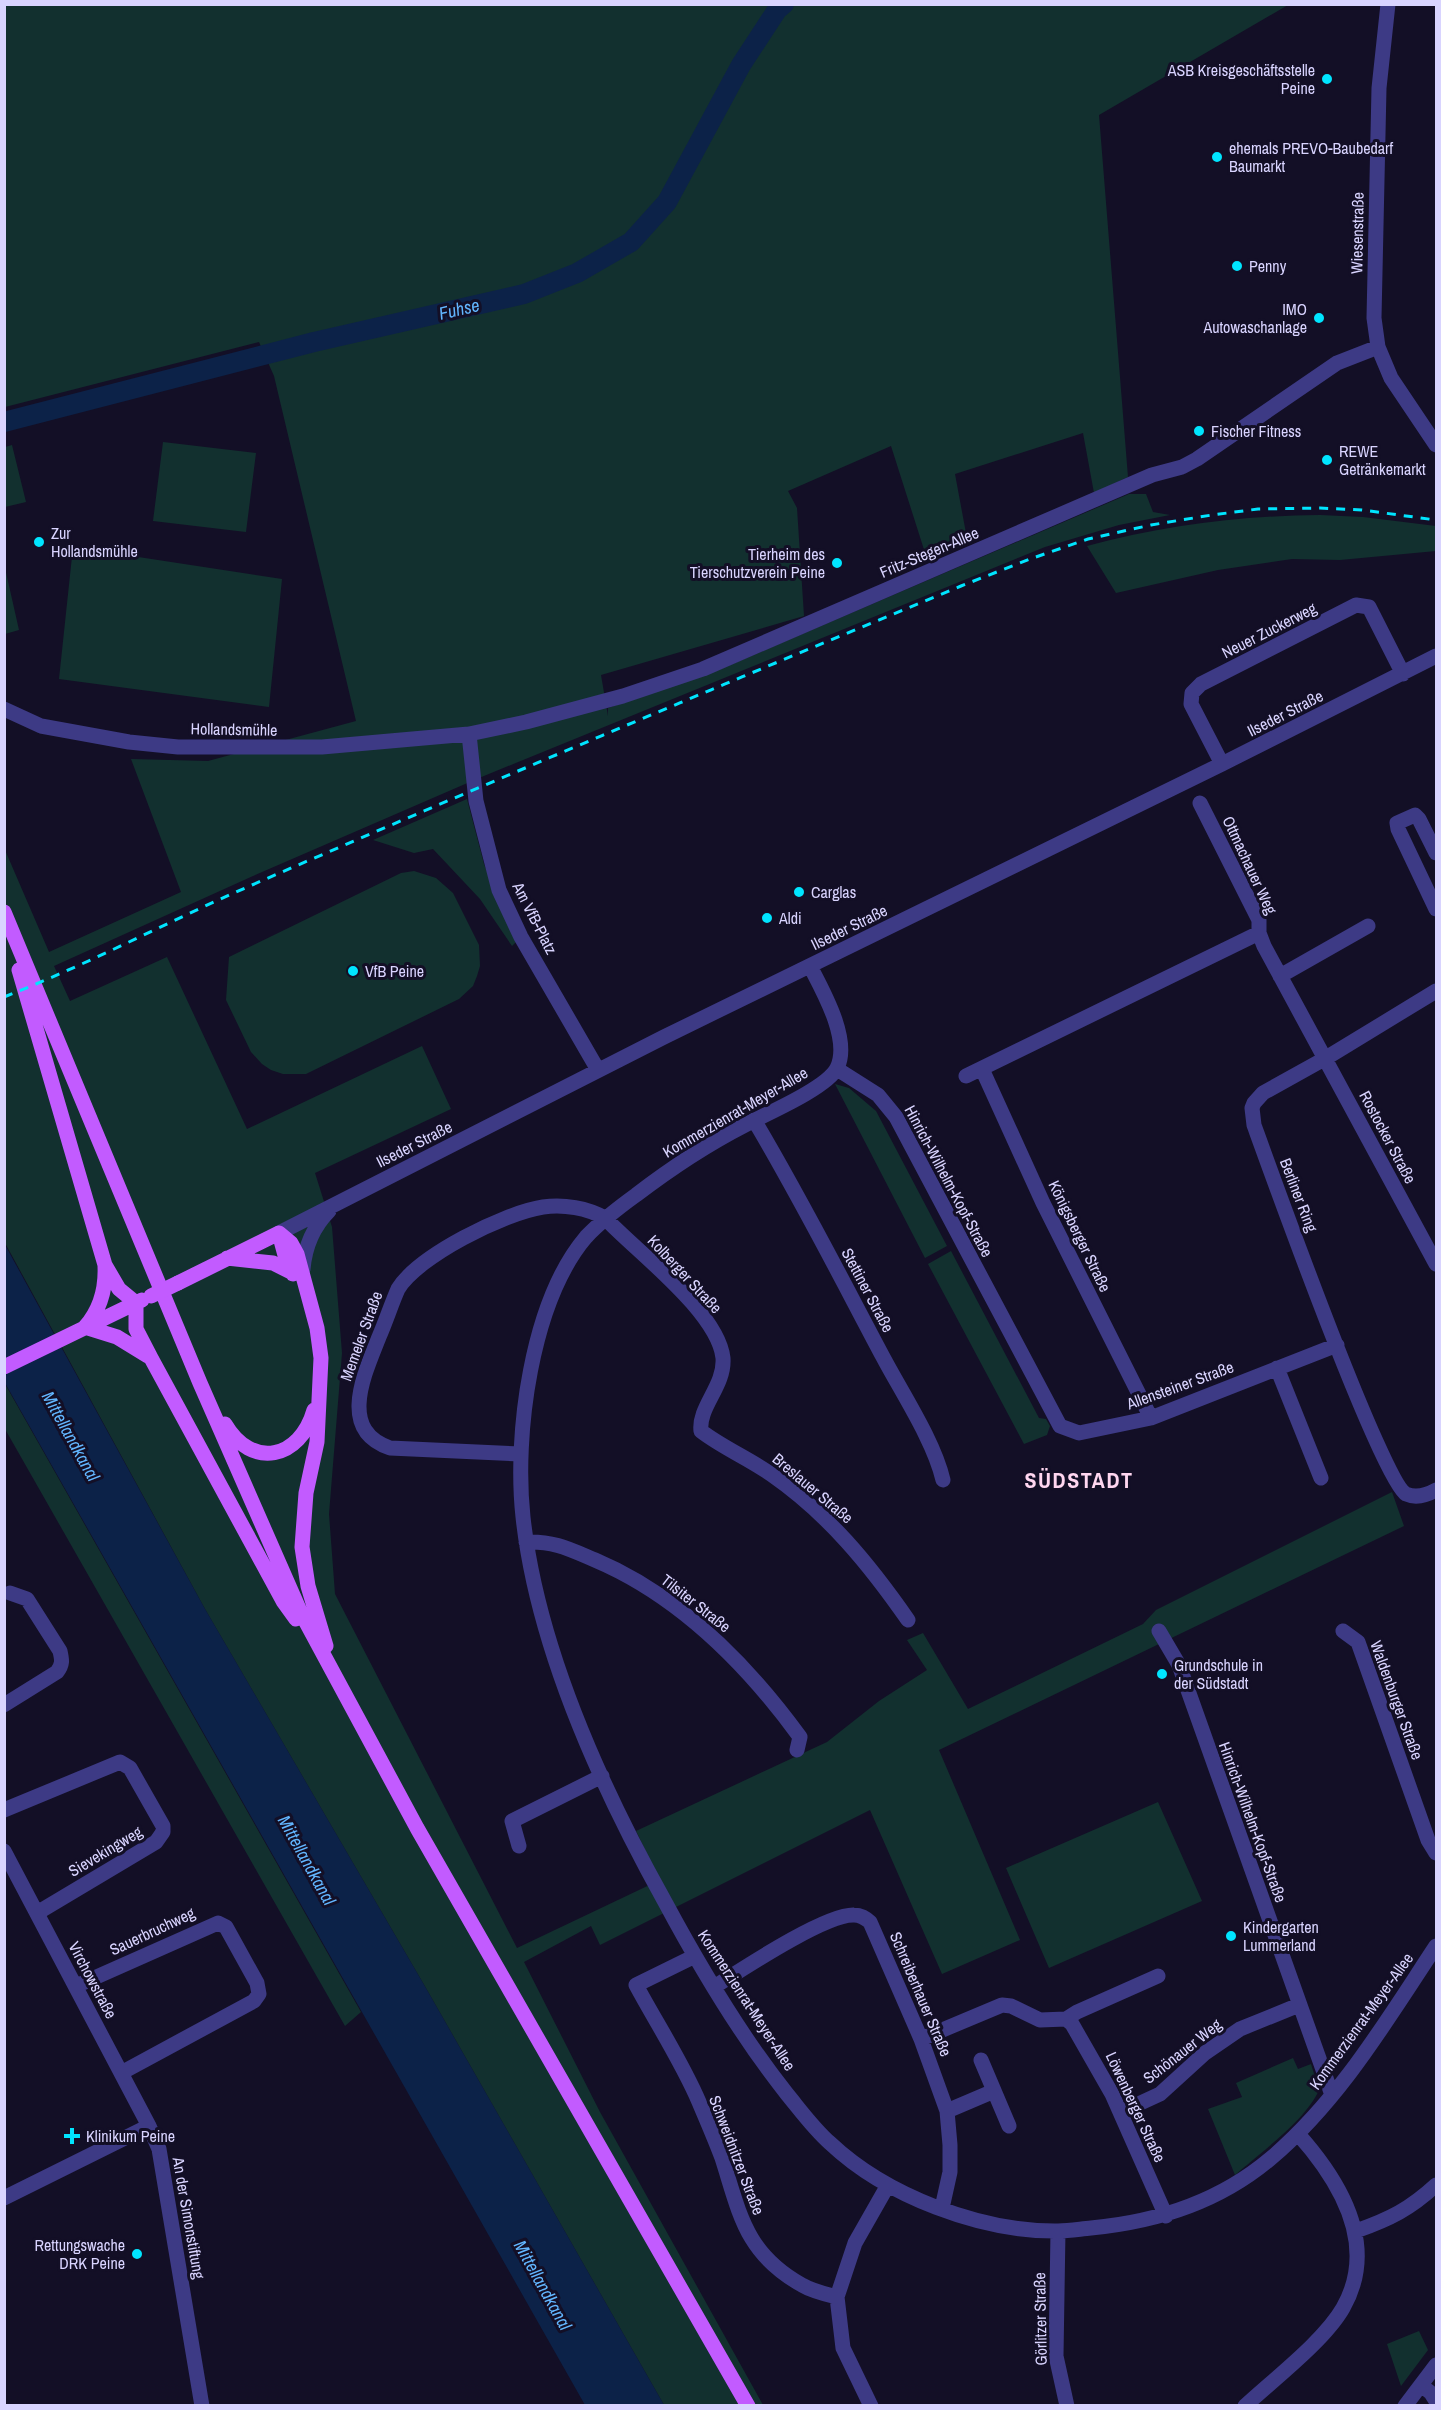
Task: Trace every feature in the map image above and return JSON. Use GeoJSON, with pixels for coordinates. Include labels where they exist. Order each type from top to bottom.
{"type":"FeatureCollection","features":[{"type":"Feature","properties":{"kind":"main road"},"geometry":{"type":"LineString","coordinates":[[4,912],[283,1576],[324,1658],[417,1828],[748,2406]]}},
{"type":"Feature","properties":{"kind":"main road"},"geometry":{"type":"LineString","coordinates":[[4,918],[105,1265],[119,1289],[136,1303]]}},
{"type":"Feature","properties":{"kind":"main road"},"geometry":{"type":"LineString","coordinates":[[4,1367],[279,1233],[291,1243],[320,1342],[317,1442],[303,1510],[302,1546],[308,1586],[338,1683]]}},
{"type":"Feature","properties":{"kind":"main road"},"geometry":{"type":"LineString","coordinates":[[227,1258],[273,1263],[298,1271]]}},
{"type":"Feature","properties":{"kind":"main road"},"geometry":{"type":"LineString","coordinates":[[85,1327],[96,1312],[101,1298],[105,1265]]}},
{"type":"Feature","properties":{"kind":"main road"},"geometry":{"type":"LineString","coordinates":[[136,1303],[136,1329],[151,1359],[283,1601],[324,1658]]}},
{"type":"Feature","properties":{"kind":"main road"},"geometry":{"type":"LineString","coordinates":[[85,1327],[126,1341],[151,1359]]}},
{"type":"Feature","properties":{"kind":"main road"},"geometry":{"type":"LineString","coordinates":[[200,1383],[232,1435],[250,1449],[268,1453],[288,1448],[298,1442],[310,1423],[320,1390]]}},
{"type":"Feature","properties":{"kind":"street","name":"Wiesenstraße"},"geometry":{"type":"LineString","coordinates":[[1388,4],[1379,88],[1374,318],[1378,347],[1390,378],[1437,446]]}},
{"type":"Feature","properties":{"kind":"street","name":"Fritz-Stegen-Allee"},"geometry":{"type":"LineString","coordinates":[[469,734],[584,707],[644,690],[703,669],[1152,476],[1182,466],[1197,459],[1337,363],[1378,347]]}},
{"type":"Feature","properties":{"kind":"street","name":"Neuer Zuckerweg"},"geometry":{"type":"LineString","coordinates":[[1222,764],[1191,704],[1192,693],[1201,684],[1356,605],[1369,607],[1403,674]]}},
{"type":"Feature","properties":{"kind":"street","name":"Ilseder Straße"},"geometry":{"type":"LineString","coordinates":[[279,1233],[598,1070],[1437,656]]}},
{"type":"Feature","properties":{"kind":"street","name":"Hollandsmühle"},"geometry":{"type":"LineString","coordinates":[[4,709],[40,726],[129,742],[178,747],[322,747],[469,734]]}},
{"type":"Feature","properties":{"kind":"street","name":"Am VfB-Platz"},"geometry":{"type":"LineString","coordinates":[[469,734],[476,801],[499,890],[521,937],[598,1070]]}},
{"type":"Feature","properties":{"kind":"street","name":"Ottmachauer Weg"},"geometry":{"type":"LineString","coordinates":[[1200,803],[1259,920],[1259,933],[1326,1058]]}},
{"type":"Feature","properties":{"kind":"street"},"geometry":{"type":"LineString","coordinates":[[1416,866],[1437,854],[1415,815],[1397,823],[1398,829],[1416,866],[1437,909]]}},
{"type":"Feature","properties":{"kind":"street"},"geometry":{"type":"LineString","coordinates":[[1281,976],[1368,926]]}},
{"type":"Feature","properties":{"kind":"street"},"geometry":{"type":"LineString","coordinates":[[966,1077],[1259,933]]}},
{"type":"Feature","properties":{"kind":"street"},"geometry":{"type":"LineString","coordinates":[[810,966],[834,1019],[840,1053],[837,1069]]}},
{"type":"Feature","properties":{"kind":"street","name":"Berliner Ring"},"geometry":{"type":"LineString","coordinates":[[1437,991],[1263,1093],[1254,1103],[1251,1113],[1336,1345],[1371,1431],[1397,1485],[1406,1494],[1422,1497],[1437,1490]]}},
{"type":"Feature","properties":{"kind":"street","name":"Rostocker Straße"},"geometry":{"type":"LineString","coordinates":[[1326,1058],[1437,1264]]}},
{"type":"Feature","properties":{"kind":"street","name":"Kommerzienrat-Meyer-Allee"},"geometry":{"type":"LineString","coordinates":[[837,1069],[827,1080],[810,1091],[691,1156],[605,1218],[574,1254],[542,1324],[526,1395],[521,1454],[522,1508],[526,1542],[543,1620],[570,1697],[602,1776],[652,1880],[695,1956],[762,2061],[827,2141],[858,2167],[888,2185],[942,2208],[992,2223],[1058,2231],[1117,2226],[1166,2216],[1233,2186],[1268,2161],[1298,2134],[1332,2096],[1366,2051],[1437,1946]]}},
{"type":"Feature","properties":{"kind":"street","name":"Hinrich-Wilhelm-Kopf-Straße"},"geometry":{"type":"LineString","coordinates":[[837,1069],[878,1095],[896,1117],[1060,1426]]}},
{"type":"Feature","properties":{"kind":"street","name":"Königsberger Straße"},"geometry":{"type":"LineString","coordinates":[[982,1069],[1043,1203],[1151,1418]]}},
{"type":"Feature","properties":{"kind":"street","name":"Stettiner Straße"},"geometry":{"type":"LineString","coordinates":[[754,1120],[793,1188],[919,1424],[940,1467],[943,1480]]}},
{"type":"Feature","properties":{"kind":"street"},"geometry":{"type":"LineString","coordinates":[[298,1271],[309,1240],[321,1221],[336,1205]]}},
{"type":"Feature","properties":{"kind":"street","name":"Memeler Straße"},"geometry":{"type":"LineString","coordinates":[[521,1454],[399,1448],[382,1445],[366,1432],[361,1421],[358,1402],[363,1376],[398,1289],[404,1280],[423,1263],[451,1245],[487,1227],[543,1207],[572,1208],[594,1212],[605,1218]]}},
{"type":"Feature","properties":{"kind":"street","name":"Kolberger Straße"},"geometry":{"type":"LineString","coordinates":[[605,1218],[692,1303],[720,1344],[723,1359],[722,1370],[717,1389],[700,1420],[702,1431]]}},
{"type":"Feature","properties":{"kind":"street","name":"Allensteiner Straße"},"geometry":{"type":"LineString","coordinates":[[1060,1426],[1078,1433],[1151,1418],[1336,1345]]}},
{"type":"Feature","properties":{"kind":"street"},"geometry":{"type":"LineString","coordinates":[[1277,1368],[1321,1478]]}},
{"type":"Feature","properties":{"kind":"street","name":"Breslauer Straße"},"geometry":{"type":"LineString","coordinates":[[702,1431],[774,1476],[826,1518],[861,1556],[908,1620]]}},
{"type":"Feature","properties":{"kind":"street","name":"Tilsiter Straße"},"geometry":{"type":"LineString","coordinates":[[526,1542],[546,1541],[560,1544],[607,1565],[650,1589],[693,1619],[739,1663],[785,1717],[800,1737],[797,1750]]}},
{"type":"Feature","properties":{"kind":"street"},"geometry":{"type":"LineString","coordinates":[[4,1706],[57,1672],[62,1666],[60,1651],[27,1599],[10,1593]]}},
{"type":"Feature","properties":{"kind":"street","name":"Hinrich-Wilhelm-Kopf-Straße"},"geometry":{"type":"LineString","coordinates":[[1159,1631],[1179,1665],[1332,2096]]}},
{"type":"Feature","properties":{"kind":"street","name":"Waldenburger Straße"},"geometry":{"type":"LineString","coordinates":[[1343,1631],[1358,1642],[1428,1840],[1437,1853]]}},
{"type":"Feature","properties":{"kind":"street","name":"Sievekingweg"},"geometry":{"type":"LineString","coordinates":[[4,1810],[120,1762],[130,1768],[163,1826],[163,1832],[156,1842],[38,1913]]}},
{"type":"Feature","properties":{"kind":"street"},"geometry":{"type":"LineString","coordinates":[[519,1845],[512,1821],[602,1776]]}},
{"type":"Feature","properties":{"kind":"street","name":"Virchowstraße"},"geometry":{"type":"LineString","coordinates":[[4,1851],[149,2126]]}},
{"type":"Feature","properties":{"kind":"street","name":"Schreiberhauer Straße"},"geometry":{"type":"LineString","coordinates":[[714,1987],[814,1929],[852,1914],[861,1916],[870,1922],[921,2039],[947,2111],[951,2145],[950,2172],[942,2208]]}},
{"type":"Feature","properties":{"kind":"street","name":"Sauerbruchweg"},"geometry":{"type":"LineString","coordinates":[[76,1986],[218,1923],[226,1927],[257,1983],[260,1994],[254,2001],[121,2073]]}},
{"type":"Feature","properties":{"kind":"street","name":"Schweidnitzer Straße"},"geometry":{"type":"LineString","coordinates":[[695,1956],[636,1985],[697,2098],[722,2158],[739,2216],[750,2236],[762,2253],[781,2271],[803,2286],[837,2297]]}},
{"type":"Feature","properties":{"kind":"street"},"geometry":{"type":"LineString","coordinates":[[921,2039],[1002,2005],[1011,2006],[1040,2020],[1066,2019],[1158,1976]]}},
{"type":"Feature","properties":{"kind":"street","name":"Schönauer Weg"},"geometry":{"type":"LineString","coordinates":[[1121,2112],[1160,2094],[1205,2053],[1240,2030],[1299,2005]]}},
{"type":"Feature","properties":{"kind":"street","name":"Löwenberger Straße"},"geometry":{"type":"LineString","coordinates":[[1066,2019],[1072,2024],[1086,2047],[1121,2112],[1166,2216]]}},
{"type":"Feature","properties":{"kind":"street"},"geometry":{"type":"LineString","coordinates":[[981,2060],[1010,2126]]}},
{"type":"Feature","properties":{"kind":"street"},"geometry":{"type":"LineString","coordinates":[[947,2111],[994,2091]]}},
{"type":"Feature","properties":{"kind":"street"},"geometry":{"type":"LineString","coordinates":[[4,2198],[149,2126]]}},
{"type":"Feature","properties":{"kind":"street","name":"An der Simonstiftung"},"geometry":{"type":"LineString","coordinates":[[149,2126],[159,2149],[202,2406]]}},
{"type":"Feature","properties":{"kind":"street"},"geometry":{"type":"LineString","coordinates":[[1245,2406],[1322,2334],[1343,2308],[1357,2270],[1356,2231],[1348,2206],[1316,2153],[1298,2134]]}},
{"type":"Feature","properties":{"kind":"street"},"geometry":{"type":"LineString","coordinates":[[871,2406],[843,2348],[837,2297],[855,2243],[888,2185]]}},
{"type":"Feature","properties":{"kind":"street"},"geometry":{"type":"LineString","coordinates":[[1356,2231],[1394,2217],[1416,2203],[1437,2185]]}},
{"type":"Feature","properties":{"kind":"street","name":"Görlitzer Straße"},"geometry":{"type":"LineString","coordinates":[[1058,2231],[1056,2356],[1067,2406]]}},
{"type":"Feature","properties":{"kind":"street"},"geometry":{"type":"LineString","coordinates":[[1405,2406],[1437,2365]]}},
{"type":"Feature","properties":{"kind":"street"},"geometry":{"type":"LineString","coordinates":[[1421,2385],[1431,2392],[1437,2401]]}},
{"type":"Feature","properties":{"kind":"green space"},"geometry":{"type":"Polygon","coordinates":[[[4,5],[1288,5],[1099,115],[1128,477],[1094,493],[1083,433],[955,474],[968,544],[927,559],[891,446],[788,491],[797,508],[804,616],[601,675],[608,716],[608,708],[716,671],[1129,494],[1146,494],[1153,512],[1170,515],[1119,525],[1045,547],[479,778],[253,876],[54,966],[70,1001],[167,957],[247,1129],[422,1046],[451,1109],[315,1173],[332,1227],[342,1353],[329,1514],[335,1594],[517,1948],[660,1880],[636,1831],[827,1742],[879,1701],[927,1670],[907,1640],[923,1633],[968,1709],[1143,1624],[1156,1610],[1392,1492],[1404,1526],[939,1750],[1020,1940],[942,1974],[870,1810],[600,1945],[591,1926],[524,1962],[600,2112],[763,2405],[664,2405],[423,1983],[205,1609],[5,1243],[5,850],[49,952],[181,892],[131,759],[208,761],[356,721],[274,376],[259,342],[5,407],[4,5]]]}},
{"type":"Feature","properties":{"kind":"green space"},"geometry":{"type":"Polygon","coordinates":[[[163,442],[256,453],[246,532],[153,521],[163,442]]]}},
{"type":"Feature","properties":{"kind":"green space"},"geometry":{"type":"Polygon","coordinates":[[[12,445],[26,502],[5,507],[5,447],[12,445]]]}},
{"type":"Feature","properties":{"kind":"green space"},"geometry":{"type":"Polygon","coordinates":[[[1320,515],[1363,517],[1436,526],[1436,551],[1340,560],[1292,559],[1218,570],[1116,593],[1087,546],[1145,532],[1203,523],[1261,517],[1320,515]]]}},
{"type":"Feature","properties":{"kind":"green space"},"geometry":{"type":"Polygon","coordinates":[[[73,547],[282,579],[269,707],[59,679],[73,547]]]}},
{"type":"Feature","properties":{"kind":"green space"},"geometry":{"type":"Polygon","coordinates":[[[5,568],[19,630],[4,634],[5,568]]]}},
{"type":"Feature","properties":{"kind":"green space"},"geometry":{"type":"Polygon","coordinates":[[[467,799],[484,864],[518,940],[512,946],[480,899],[433,849],[414,853],[373,840],[467,799]]]}},
{"type":"Feature","properties":{"kind":"green space","name":"VfB Peine"},"geometry":{"type":"Polygon","coordinates":[[[414,871],[436,878],[453,893],[479,945],[480,966],[473,986],[459,999],[306,1074],[283,1074],[262,1064],[251,1052],[226,1000],[229,957],[401,873],[414,871]]]}},
{"type":"Feature","properties":{"kind":"green space"},"geometry":{"type":"Polygon","coordinates":[[[835,1084],[849,1088],[876,1111],[947,1246],[925,1258],[835,1084]]]}},
{"type":"Feature","properties":{"kind":"green space"},"geometry":{"type":"Polygon","coordinates":[[[951,1251],[1039,1418],[1046,1419],[1050,1426],[1047,1435],[1024,1444],[928,1264],[951,1251]]]}},
{"type":"Feature","properties":{"kind":"green space"},"geometry":{"type":"Polygon","coordinates":[[[5,1384],[361,2012],[345,2026],[5,1429],[5,1384]]]}},
{"type":"Feature","properties":{"kind":"green space"},"geometry":{"type":"Polygon","coordinates":[[[1158,1802],[1202,1901],[1049,1968],[1006,1868],[1158,1802]]]}},
{"type":"Feature","properties":{"kind":"green space"},"geometry":{"type":"Polygon","coordinates":[[[1293,2058],[1298,2069],[1311,2064],[1319,2090],[1304,2113],[1235,2175],[1208,2109],[1242,2097],[1236,2083],[1293,2058]]]}},
{"type":"Feature","properties":{"kind":"green space"},"geometry":{"type":"Polygon","coordinates":[[[1419,2331],[1428,2350],[1401,2386],[1387,2344],[1419,2331]]]}},
{"type":"Feature","properties":{"kind":"water","name":"Mittellandkanal"},"geometry":{"type":"Polygon","coordinates":[[[4,1243],[205,1609],[423,1983],[664,2405],[585,2405],[5,1383],[4,1243]]]}},
{"type":"Feature","properties":{"kind":"waterway","name":"Fuhse"},"geometry":{"type":"LineString","coordinates":[[4,422],[314,342],[524,294],[577,273],[631,242],[667,202],[741,65],[777,10],[784,4]]}},
{"type":"Feature","properties":{"kind":"railway"},"geometry":{"type":"LineString","coordinates":[[4,997],[67,971],[252,885],[517,771],[961,586],[1088,539],[1151,525],[1258,509],[1362,510],[1436,520]]}},
{"type":"Feature","properties":{"kind":"place","name":"ASB Kreisgeschäftsstelle Peine"},"geometry":{"type":"Point","coordinates":[1327,79]}},
{"type":"Feature","properties":{"kind":"place","name":"ehemals PREVO-Baubedarf Baumarkt"},"geometry":{"type":"Point","coordinates":[1217,157]}},
{"type":"Feature","properties":{"kind":"place","name":"Penny"},"geometry":{"type":"Point","coordinates":[1237,266]}},
{"type":"Feature","properties":{"kind":"place","name":"IMO Autowaschanlage"},"geometry":{"type":"Point","coordinates":[1319,318]}},
{"type":"Feature","properties":{"kind":"place","name":"Fischer Fitness"},"geometry":{"type":"Point","coordinates":[1199,431]}},
{"type":"Feature","properties":{"kind":"place","name":"REWE Getränkemarkt"},"geometry":{"type":"Point","coordinates":[1327,460]}},
{"type":"Feature","properties":{"kind":"place","name":"Zur Hollandsmühle"},"geometry":{"type":"Point","coordinates":[39,542]}},
{"type":"Feature","properties":{"kind":"place","name":"Tierheim des Tierschutzverein Peine"},"geometry":{"type":"Point","coordinates":[837,563]}},
{"type":"Feature","properties":{"kind":"place","name":"Carglas"},"geometry":{"type":"Point","coordinates":[799,892]}},
{"type":"Feature","properties":{"kind":"place","name":"Aldi"},"geometry":{"type":"Point","coordinates":[767,918]}},
{"type":"Feature","properties":{"kind":"place","name":"VfB Peine"},"geometry":{"type":"Point","coordinates":[353,971]}},
{"type":"Feature","properties":{"kind":"place","name":"Grundschule in der Südstadt"},"geometry":{"type":"Point","coordinates":[1162,1674]}},
{"type":"Feature","properties":{"kind":"place","name":"Kindergarten Lummerland"},"geometry":{"type":"Point","coordinates":[1231,1936]}},
{"type":"Feature","properties":{"kind":"place","name":"Klinikum Peine"},"geometry":{"type":"Point","coordinates":[72,2136]}},
{"type":"Feature","properties":{"kind":"place","name":"Rettungswache DRK Peine"},"geometry":{"type":"Point","coordinates":[137,2254]}},
{"type":"Feature","properties":{"kind":"district","name":"SÜDSTADT"},"geometry":{"type":"Point","coordinates":[1079,1480]}}]}
